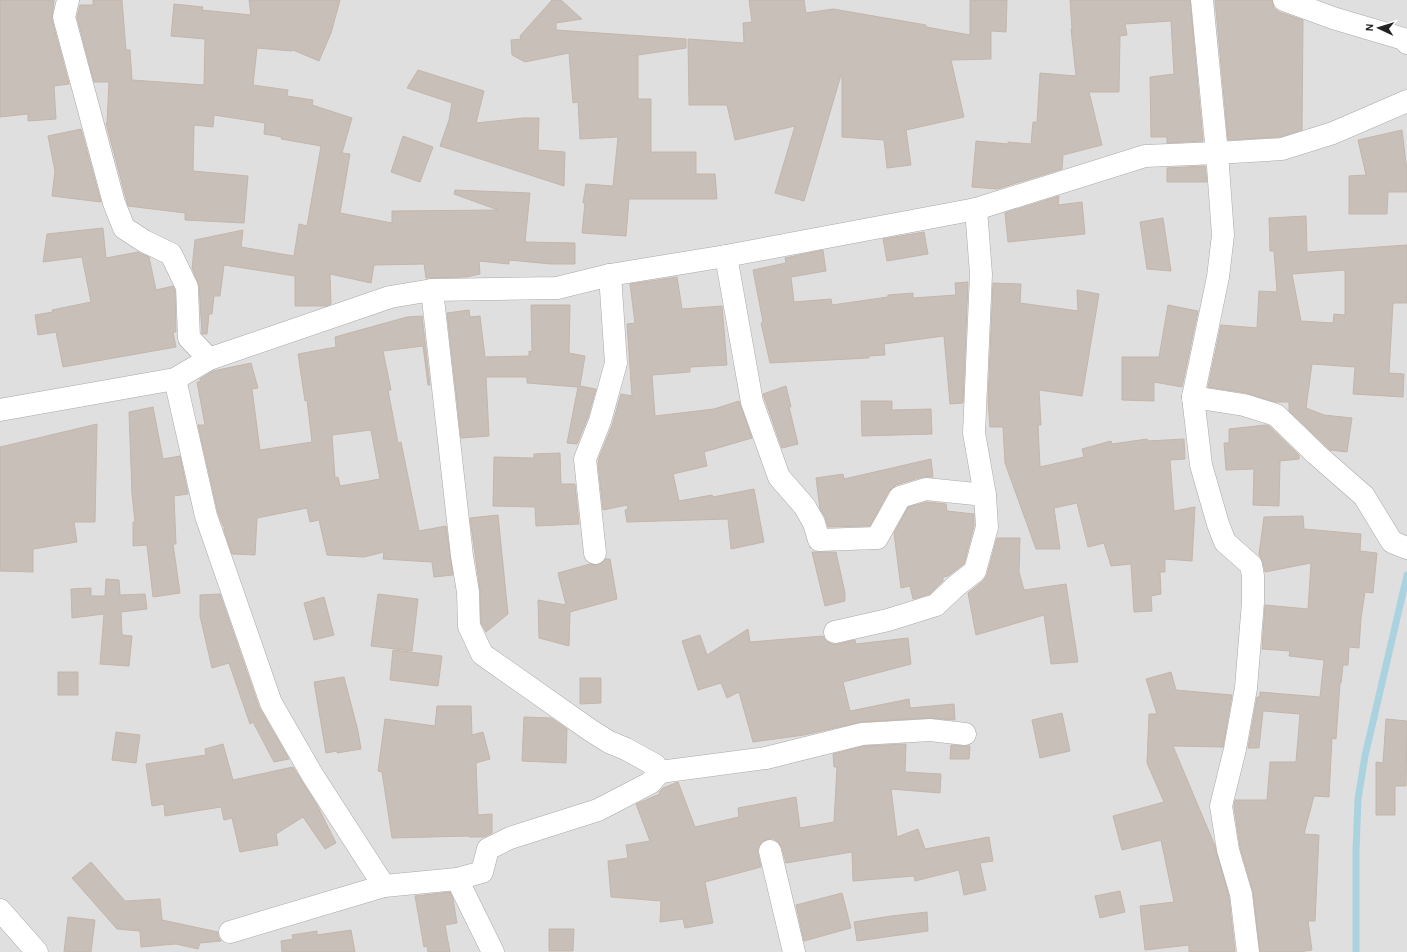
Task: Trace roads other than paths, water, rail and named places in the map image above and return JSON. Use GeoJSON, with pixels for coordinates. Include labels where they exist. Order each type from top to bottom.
{"type":"FeatureCollection","features":[{"type":"Feature","properties":{"kind":"street"},"geometry":{"type":"LineString","coordinates":[[68,0],[64,17],[114,203],[124,228],[144,241],[171,254],[187,287],[189,338],[209,359]]}},
{"type":"Feature","properties":{"kind":"street"},"geometry":{"type":"LineString","coordinates":[[1202,0],[1217,153],[1223,235],[1218,277],[1193,397],[1201,465],[1218,524],[1226,542],[1251,565],[1253,576],[1253,602],[1246,688],[1235,749],[1221,806],[1228,850],[1241,894],[1248,952]]}},
{"type":"Feature","properties":{"kind":"street"},"geometry":{"type":"LineString","coordinates":[[1284,0],[1333,18],[1406,40],[1407,43]]}},
{"type":"Feature","properties":{"kind":"street"},"geometry":{"type":"LineString","coordinates":[[0,410],[176,379],[209,359],[390,297],[432,290],[557,288],[610,275],[726,256],[976,209],[1145,156],[1282,149],[1333,133],[1407,101]]}},
{"type":"Feature","properties":{"kind":"street"},"geometry":{"type":"LineString","coordinates":[[835,632],[888,620],[936,605],[975,571],[987,527],[985,495],[974,433],[981,274],[976,209]]}},
{"type":"Feature","properties":{"kind":"street"},"geometry":{"type":"LineString","coordinates":[[726,256],[752,402],[779,477],[805,508],[814,523],[819,540],[877,538],[900,497],[926,489],[985,495]]}},
{"type":"Feature","properties":{"kind":"street"},"geometry":{"type":"LineString","coordinates":[[595,553],[585,459],[600,421],[616,363],[610,275]]}},
{"type":"Feature","properties":{"kind":"street"},"geometry":{"type":"LineString","coordinates":[[432,290],[462,556],[468,592],[469,626],[482,654],[590,730],[609,742],[626,749],[655,765],[660,772]]}},
{"type":"Feature","properties":{"kind":"street"},"geometry":{"type":"LineString","coordinates":[[176,379],[206,516],[271,703],[313,776],[384,886]]}},
{"type":"Feature","properties":{"kind":"street"},"geometry":{"type":"LineString","coordinates":[[1193,397],[1244,405],[1276,415],[1316,454],[1364,496],[1400,545]]}},
{"type":"Feature","properties":{"kind":"street"},"geometry":{"type":"LineString","coordinates":[[230,932],[384,886],[457,879],[482,872],[488,849],[510,838],[598,810],[650,782],[660,772],[766,758],[862,734],[930,730],[965,734]]}},
{"type":"Feature","properties":{"kind":"street"},"geometry":{"type":"LineString","coordinates":[[770,851],[794,952]]}},
{"type":"Feature","properties":{"kind":"street"},"geometry":{"type":"LineString","coordinates":[[457,879],[493,952]]}},
{"type":"Feature","properties":{"kind":"street"},"geometry":{"type":"LineString","coordinates":[[0,910],[37,952]]}},
{"type":"Feature","properties":{"kind":"waterway"},"geometry":{"type":"LineString","coordinates":[[1356,952],[1356,851],[1358,799],[1365,756],[1407,575]]}}]}
